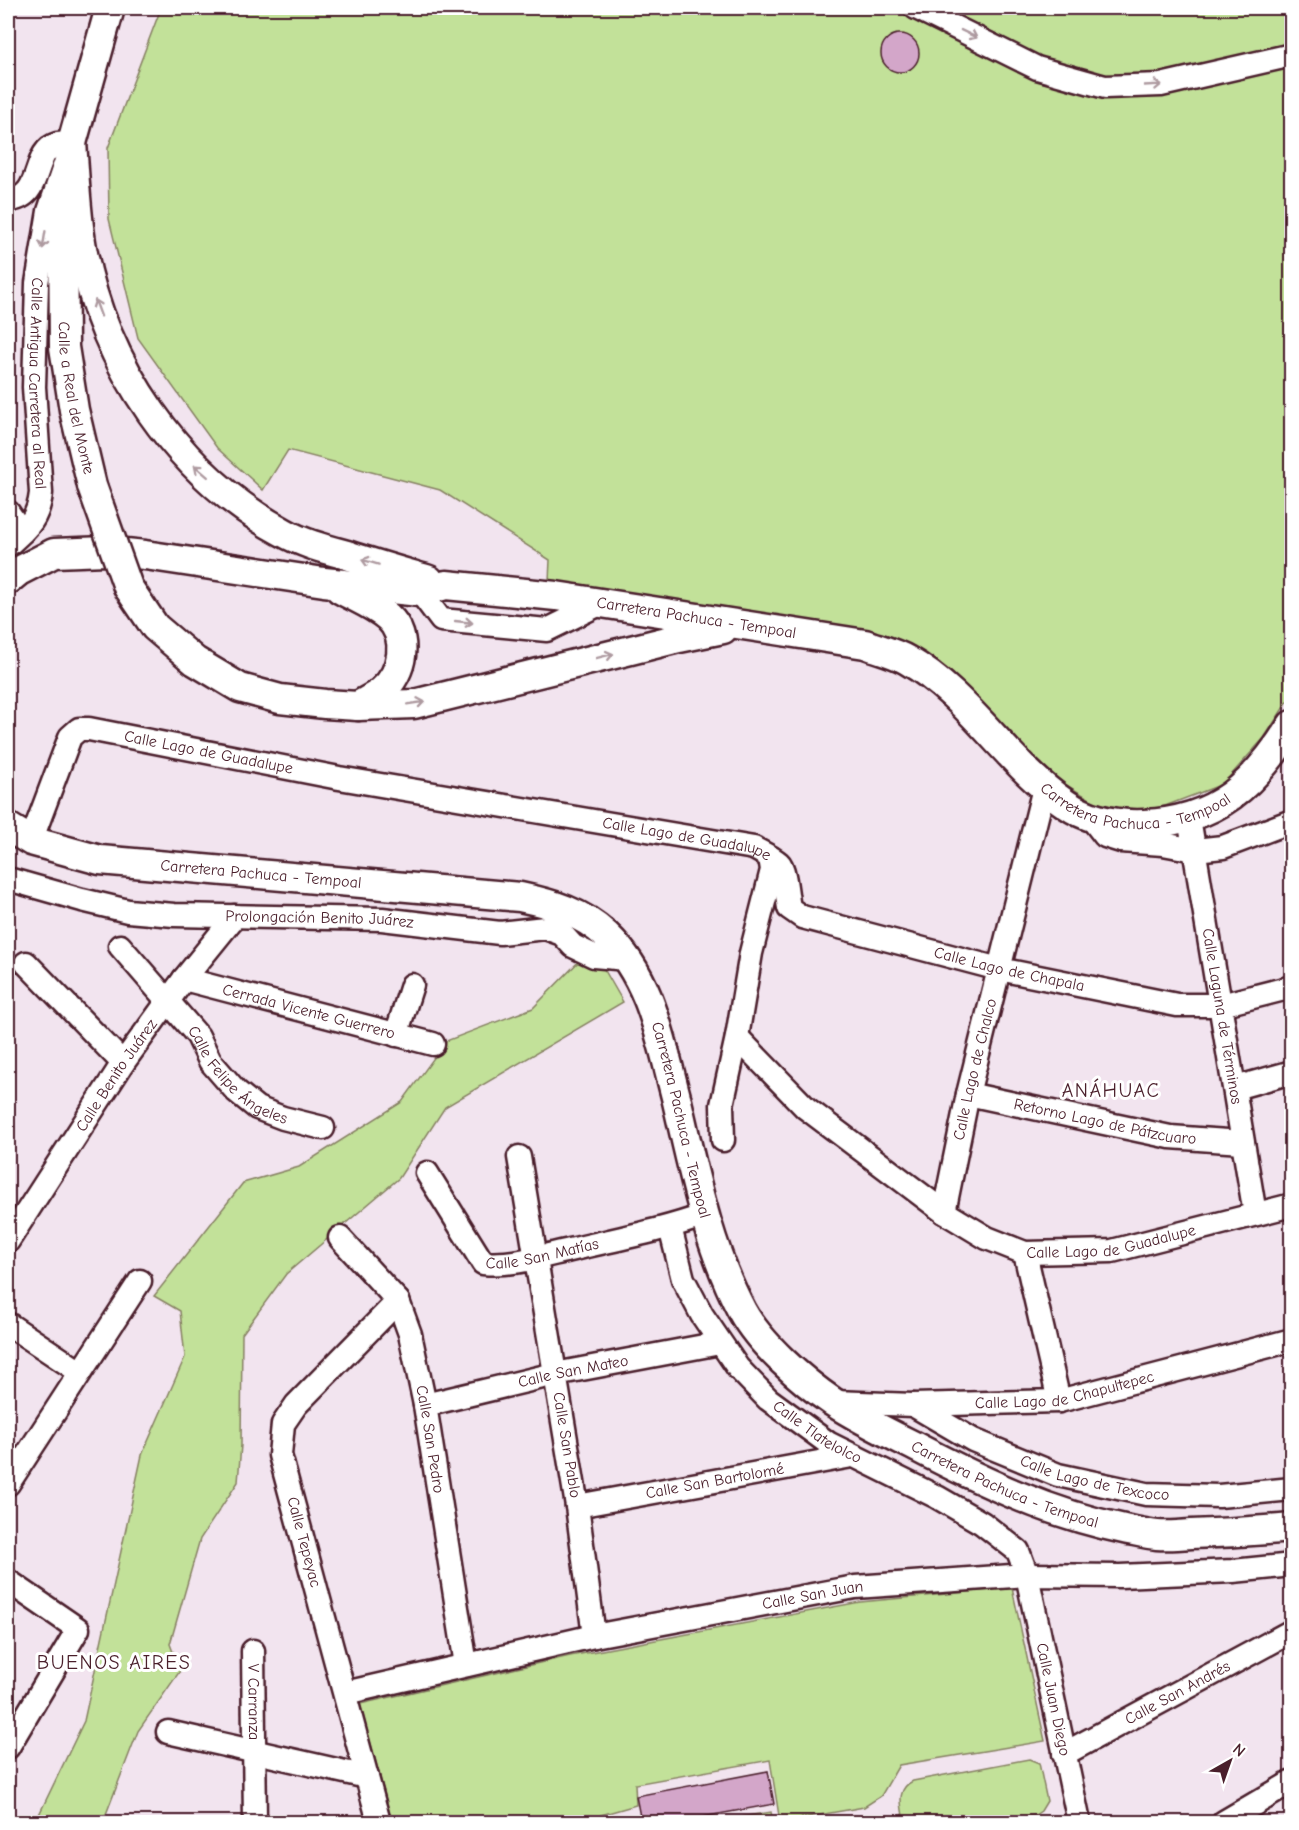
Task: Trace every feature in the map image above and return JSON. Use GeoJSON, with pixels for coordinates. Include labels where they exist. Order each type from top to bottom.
{"type":"FeatureCollection","features":[{"type":"Feature","properties":{"kind":"main road"},"geometry":{"type":"LineString","coordinates":[[110,8],[72,143],[82,247],[95,302],[128,376],[155,419],[192,464],[240,505],[282,532],[433,589]]}},
{"type":"Feature","properties":{"kind":"main road","name":"Calle a Real del Monte"},"geometry":{"type":"LineString","coordinates":[[72,143],[63,217],[64,347],[74,410],[92,486],[128,587],[155,627],[195,661],[240,687],[280,699],[358,706],[414,704],[679,638],[741,625]]}},
{"type":"Feature","properties":{"kind":"main road","name":"Carretera Pachuca - Tempoal"},"geometry":{"type":"LineString","coordinates":[[8,580],[19,571],[54,553],[106,551],[324,582],[602,603],[865,644],[907,660],[942,685],[1044,788],[1067,806],[1091,818],[1123,825],[1167,823],[1190,818],[1211,809],[1238,791],[1261,769],[1292,724]]}},
{"type":"Feature","properties":{"kind":"main road"},"geometry":{"type":"LineString","coordinates":[[324,582],[376,608],[390,619],[398,632],[402,645],[401,662],[394,676],[382,691],[358,706]]}},
{"type":"Feature","properties":{"kind":"main road","name":"Carretera Pachuca - Tempoal"},"geometry":{"type":"LineString","coordinates":[[19,834],[100,860],[520,897],[556,905],[582,917],[606,936],[627,959],[644,986],[659,1031],[705,1215],[722,1266],[744,1313],[778,1357],[806,1382],[834,1402],[881,1429],[969,1474],[1028,1501],[1090,1522],[1157,1535],[1239,1533],[1292,1528]]}},
{"type":"Feature","properties":{"kind":"street"},"geometry":{"type":"LineString","coordinates":[[916,8],[1037,68],[1105,87],[1161,85],[1262,63],[1292,54]]}},
{"type":"Feature","properties":{"kind":"street"},"geometry":{"type":"LineString","coordinates":[[8,201],[20,199],[28,192],[49,150],[56,144],[72,143]]}},
{"type":"Feature","properties":{"kind":"street","name":"Calle Antigua Carretera al Real"},"geometry":{"type":"LineString","coordinates":[[15,539],[32,524],[39,507],[41,493],[34,387],[37,283],[49,211],[72,143]]}},
{"type":"Feature","properties":{"kind":"street"},"geometry":{"type":"LineString","coordinates":[[8,512],[15,539]]}},
{"type":"Feature","properties":{"kind":"street","name":"Calle Lago de Guadalupe"},"geometry":{"type":"LineString","coordinates":[[19,834],[70,737],[79,729],[89,729],[339,778],[754,848],[770,857],[772,870],[751,953],[737,1037],[806,1108],[944,1212],[987,1238],[1025,1253],[1112,1251],[1292,1204]]}},
{"type":"Feature","properties":{"kind":"street","name":"Calle Lago de Chalco"},"geometry":{"type":"LineString","coordinates":[[944,1212],[968,1094],[1044,788]]}},
{"type":"Feature","properties":{"kind":"street"},"geometry":{"type":"LineString","coordinates":[[1261,833],[1292,809]]}},
{"type":"Feature","properties":{"kind":"street"},"geometry":{"type":"LineString","coordinates":[[1091,818],[1105,836],[1121,841],[1163,843],[1195,849],[1223,847],[1292,821]]}},
{"type":"Feature","properties":{"kind":"street","name":"Calle Laguna de Términos"},"geometry":{"type":"LineString","coordinates":[[1190,818],[1255,1214]]}},
{"type":"Feature","properties":{"kind":"street","name":"Calle Lago de Chapala"},"geometry":{"type":"LineString","coordinates":[[770,857],[781,864],[784,871],[784,886],[789,908],[802,917],[948,957],[1177,1005],[1221,1005],[1292,987]]}},
{"type":"Feature","properties":{"kind":"street","name":"Prolongación Benito Juárez"},"geometry":{"type":"LineString","coordinates":[[8,879],[128,911],[174,915],[382,920],[500,933],[545,928],[562,934],[573,946],[594,956],[627,959]]}},
{"type":"Feature","properties":{"kind":"street","name":"Calle Benito Juárez"},"geometry":{"type":"LineString","coordinates":[[8,1241],[123,1063],[184,979],[235,916]]}},
{"type":"Feature","properties":{"kind":"street","name":"Calle Felipe Ángeles"},"geometry":{"type":"LineString","coordinates":[[120,946],[198,1036],[210,1061],[236,1091],[257,1108],[283,1118],[323,1128]]}},
{"type":"Feature","properties":{"kind":"street"},"geometry":{"type":"LineString","coordinates":[[26,963],[123,1063]]}},
{"type":"Feature","properties":{"kind":"street","name":"Cerrada Vicente Guerrero"},"geometry":{"type":"LineString","coordinates":[[184,979],[433,1044]]}},
{"type":"Feature","properties":{"kind":"street"},"geometry":{"type":"LineString","coordinates":[[396,1035],[412,986]]}},
{"type":"Feature","properties":{"kind":"street"},"geometry":{"type":"LineString","coordinates":[[723,1140],[722,1104],[737,1037]]}},
{"type":"Feature","properties":{"kind":"street"},"geometry":{"type":"LineString","coordinates":[[1235,1088],[1292,1072]]}},
{"type":"Feature","properties":{"kind":"street","name":"Retorno Lago de Pátzcuaro"},"geometry":{"type":"LineString","coordinates":[[968,1094],[1170,1137],[1242,1142]]}},
{"type":"Feature","properties":{"kind":"street","name":"Calle San Pablo"},"geometry":{"type":"LineString","coordinates":[[519,1157],[577,1506],[594,1636]]}},
{"type":"Feature","properties":{"kind":"street","name":"Calle San Matías"},"geometry":{"type":"LineString","coordinates":[[426,1173],[483,1263],[491,1264],[536,1257],[670,1227],[705,1215]]}},
{"type":"Feature","properties":{"kind":"street","name":"Calle Tlatelolco"},"geometry":{"type":"LineString","coordinates":[[670,1227],[683,1280],[702,1315],[738,1368],[768,1399],[828,1443],[937,1497],[982,1523],[1018,1551],[1027,1575]]}},
{"type":"Feature","properties":{"kind":"street","name":"Calle San Pedro"},"geometry":{"type":"LineString","coordinates":[[339,1238],[398,1301],[410,1334],[425,1405],[465,1665]]}},
{"type":"Feature","properties":{"kind":"street"},"geometry":{"type":"LineString","coordinates":[[1025,1253],[1059,1401]]}},
{"type":"Feature","properties":{"kind":"street"},"geometry":{"type":"LineString","coordinates":[[8,1484],[140,1281]]}},
{"type":"Feature","properties":{"kind":"street","name":"Calle Tepeyac"},"geometry":{"type":"LineString","coordinates":[[379,1822],[280,1455],[283,1424],[296,1405],[398,1301]]}},
{"type":"Feature","properties":{"kind":"street"},"geometry":{"type":"LineString","coordinates":[[8,1324],[80,1372]]}},
{"type":"Feature","properties":{"kind":"street","name":"Calle Lago de Chapultepec"},"geometry":{"type":"LineString","coordinates":[[834,1402],[913,1405],[1059,1401],[1292,1340]]}},
{"type":"Feature","properties":{"kind":"street","name":"Calle San Mateo"},"geometry":{"type":"LineString","coordinates":[[425,1405],[555,1374],[720,1343]]}},
{"type":"Feature","properties":{"kind":"street","name":"Calle Lago de Texcoco"},"geometry":{"type":"LineString","coordinates":[[913,1405],[974,1440],[1058,1475],[1146,1494],[1219,1496],[1292,1489]]}},
{"type":"Feature","properties":{"kind":"street","name":"Calle San Bartolomé"},"geometry":{"type":"LineString","coordinates":[[577,1506],[852,1455]]}},
{"type":"Feature","properties":{"kind":"street","name":"Calle San Juan"},"geometry":{"type":"LineString","coordinates":[[345,1693],[594,1636],[855,1587],[1027,1575],[1120,1576],[1233,1571],[1292,1564]]}},
{"type":"Feature","properties":{"kind":"street","name":"Calle Juan Diego"},"geometry":{"type":"LineString","coordinates":[[1027,1575],[1079,1822]]}},
{"type":"Feature","properties":{"kind":"street"},"geometry":{"type":"LineString","coordinates":[[8,1581],[78,1629],[8,1747]]}},
{"type":"Feature","properties":{"kind":"street","name":"Calle San Andrés"},"geometry":{"type":"LineString","coordinates":[[1064,1754],[1292,1630]]}},
{"type":"Feature","properties":{"kind":"street","name":"V Carranza"},"geometry":{"type":"LineString","coordinates":[[253,1651],[256,1752],[255,1822]]}},
{"type":"Feature","properties":{"kind":"street"},"geometry":{"type":"LineString","coordinates":[[168,1732],[367,1777]]}},
{"type":"Feature","properties":{"kind":"street"},"geometry":{"type":"LineString","coordinates":[[1224,1822],[1290,1784]]}},
{"type":"Feature","properties":{"kind":"green space"},"geometry":{"type":"Polygon","coordinates":[[[161,8],[1291,8],[1291,696],[1264,738],[1223,784],[1157,809],[1107,809],[1051,776],[947,677],[549,581],[550,560],[440,490],[288,450],[263,490],[217,448],[138,338],[109,219],[108,148],[161,8]]]}},
{"type":"Feature","properties":{"kind":"green space"},"geometry":{"type":"Polygon","coordinates":[[[592,948],[623,1002],[445,1107],[399,1178],[286,1274],[242,1334],[241,1445],[238,1482],[200,1539],[170,1644],[180,1671],[138,1731],[103,1822],[36,1821],[84,1721],[142,1455],[185,1357],[180,1311],[154,1296],[243,1183],[299,1167],[402,1102],[446,1041],[533,1008],[592,948]]]}},
{"type":"Feature","properties":{"kind":"green space"},"geometry":{"type":"Polygon","coordinates":[[[1012,1588],[1045,1741],[899,1765],[881,1796],[864,1807],[780,1822],[770,1760],[635,1784],[636,1805],[601,1815],[592,1822],[392,1822],[360,1704],[570,1656],[860,1602],[1012,1588]]]}},
{"type":"Feature","properties":{"kind":"green space"},"geometry":{"type":"Polygon","coordinates":[[[1029,1759],[1039,1763],[1047,1801],[1041,1811],[1035,1815],[994,1822],[904,1822],[901,1799],[907,1784],[1029,1759]]]}},
{"type":"Feature","properties":{"kind":"green space"},"geometry":{"type":"Polygon","coordinates":[[[771,1812],[773,1822],[717,1822],[717,1821],[771,1812]]]}},
{"type":"Feature","properties":{"kind":"building"},"geometry":{"type":"Polygon","coordinates":[[[900,34],[914,39],[919,53],[914,67],[900,72],[886,67],[881,53],[886,39],[900,34]]]}},
{"type":"Feature","properties":{"kind":"building"},"geometry":{"type":"Polygon","coordinates":[[[768,1771],[774,1804],[675,1822],[641,1822],[636,1796],[768,1771]]]}},
{"type":"Feature","properties":{"kind":"district","name":"ANÁHUAC"},"geometry":{"type":"Point","coordinates":[1111,1090]}},
{"type":"Feature","properties":{"kind":"district","name":"BUENOS AIRES"},"geometry":{"type":"Point","coordinates":[114,1662]}}]}
